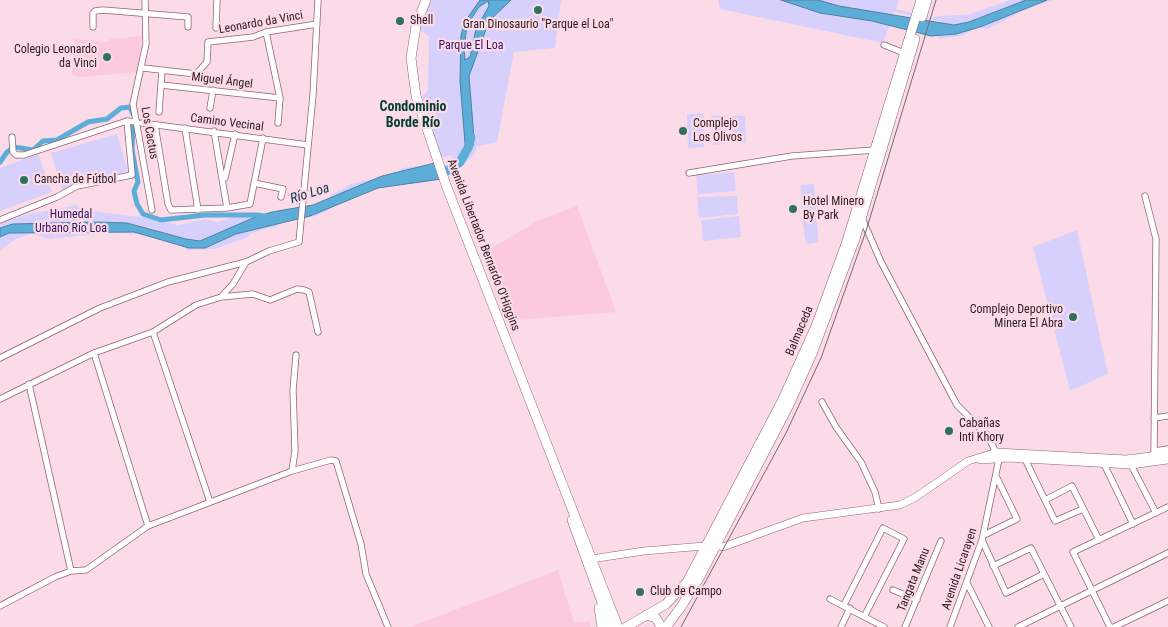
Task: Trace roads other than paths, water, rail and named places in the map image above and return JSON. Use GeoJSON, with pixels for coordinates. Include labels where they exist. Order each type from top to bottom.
{"type":"FeatureCollection","features":[{"type":"Feature","properties":{"kind":"main road","name":"Avenida Libertador Bernardo O'Higgins"},"geometry":{"type":"LineString","coordinates":[[427,0],[414,34],[411,66],[416,96],[434,154],[592,559],[615,625]]}},
{"type":"Feature","properties":{"kind":"main road","name":"Balmaceda"},"geometry":{"type":"LineString","coordinates":[[666,627],[687,599],[805,352],[858,217],[923,4]]}},
{"type":"Feature","properties":{"kind":"main road","name":"Balmaceda"},"geometry":{"type":"LineString","coordinates":[[627,626],[666,604],[682,588],[711,546],[797,388],[823,328],[856,239],[858,217],[875,150],[904,54],[912,38]]}},
{"type":"Feature","properties":{"kind":"main road","name":"Avenida Libertador Bernardo O'Higgins"},"geometry":{"type":"LineString","coordinates":[[562,484],[575,534],[595,585],[615,625]]}},
{"type":"Feature","properties":{"kind":"main road"},"geometry":{"type":"LineString","coordinates":[[595,585],[602,627]]}},
{"type":"Feature","properties":{"kind":"main road"},"geometry":{"type":"LineString","coordinates":[[646,615],[656,618],[660,627]]}},
{"type":"Feature","properties":{"kind":"main road"},"geometry":{"type":"LineString","coordinates":[[615,625],[627,626]]}},
{"type":"Feature","properties":{"kind":"street","name":"Los Cactus"},"geometry":{"type":"LineString","coordinates":[[144,0],[146,44],[133,104],[140,123],[152,210]]}},
{"type":"Feature","properties":{"kind":"street"},"geometry":{"type":"LineString","coordinates":[[216,28],[217,0]]}},
{"type":"Feature","properties":{"kind":"street"},"geometry":{"type":"LineString","coordinates":[[0,358],[109,305],[168,282],[246,262],[299,242],[301,237],[302,201],[308,145],[318,0]]}},
{"type":"Feature","properties":{"kind":"street"},"geometry":{"type":"LineString","coordinates":[[93,27],[95,11],[188,17],[188,27]]}},
{"type":"Feature","properties":{"kind":"street","name":"Leonardo da Vinci"},"geometry":{"type":"LineString","coordinates":[[143,68],[196,74],[207,62],[208,42],[253,37],[266,32],[317,24]]}},
{"type":"Feature","properties":{"kind":"street"},"geometry":{"type":"LineString","coordinates":[[266,32],[280,98],[278,123]]}},
{"type":"Feature","properties":{"kind":"street"},"geometry":{"type":"LineString","coordinates":[[884,45],[904,54]]}},
{"type":"Feature","properties":{"kind":"street"},"geometry":{"type":"LineString","coordinates":[[159,112],[162,71]]}},
{"type":"Feature","properties":{"kind":"street","name":"Miguel Ángel"},"geometry":{"type":"LineString","coordinates":[[162,85],[280,98]]}},
{"type":"Feature","properties":{"kind":"street"},"geometry":{"type":"LineString","coordinates":[[210,108],[214,90]]}},
{"type":"Feature","properties":{"kind":"street"},"geometry":{"type":"LineString","coordinates":[[0,220],[58,197],[77,186],[132,175],[127,121],[24,155],[13,152],[12,137]]}},
{"type":"Feature","properties":{"kind":"street","name":"Camino Vecinal"},"geometry":{"type":"LineString","coordinates":[[127,121],[214,131],[308,145]]}},
{"type":"Feature","properties":{"kind":"street"},"geometry":{"type":"LineString","coordinates":[[155,125],[171,210],[227,208],[246,205],[251,202],[262,138]]}},
{"type":"Feature","properties":{"kind":"street"},"geometry":{"type":"LineString","coordinates":[[185,128],[198,210]]}},
{"type":"Feature","properties":{"kind":"street"},"geometry":{"type":"LineString","coordinates":[[214,131],[227,208]]}},
{"type":"Feature","properties":{"kind":"street"},"geometry":{"type":"LineString","coordinates":[[224,182],[235,134]]}},
{"type":"Feature","properties":{"kind":"street"},"geometry":{"type":"LineString","coordinates":[[689,172],[792,156],[875,150]]}},
{"type":"Feature","properties":{"kind":"street"},"geometry":{"type":"LineString","coordinates":[[254,183],[283,189],[281,197]]}},
{"type":"Feature","properties":{"kind":"street"},"geometry":{"type":"LineString","coordinates":[[1145,196],[1156,239],[1154,453]]}},
{"type":"Feature","properties":{"kind":"street"},"geometry":{"type":"LineString","coordinates":[[858,217],[957,406],[988,436],[998,455]]}},
{"type":"Feature","properties":{"kind":"street"},"geometry":{"type":"LineString","coordinates":[[856,239],[862,235],[869,237]]}},
{"type":"Feature","properties":{"kind":"street"},"geometry":{"type":"LineString","coordinates":[[221,297],[233,284],[246,262]]}},
{"type":"Feature","properties":{"kind":"street"},"geometry":{"type":"LineString","coordinates":[[0,399],[94,353],[153,332],[196,305],[221,297],[253,294],[270,300],[297,289],[304,290],[309,292],[318,332]]}},
{"type":"Feature","properties":{"kind":"street"},"geometry":{"type":"LineString","coordinates":[[153,332],[210,502]]}},
{"type":"Feature","properties":{"kind":"street"},"geometry":{"type":"LineString","coordinates":[[94,353],[148,526]]}},
{"type":"Feature","properties":{"kind":"street"},"geometry":{"type":"LineString","coordinates":[[292,471],[295,451],[293,390],[296,355]]}},
{"type":"Feature","properties":{"kind":"street"},"geometry":{"type":"LineString","coordinates":[[29,384],[71,571]]}},
{"type":"Feature","properties":{"kind":"street"},"geometry":{"type":"LineString","coordinates":[[822,402],[836,427],[861,462],[875,492],[879,509]]}},
{"type":"Feature","properties":{"kind":"street"},"geometry":{"type":"LineString","coordinates":[[1154,418],[1168,416]]}},
{"type":"Feature","properties":{"kind":"street"},"geometry":{"type":"LineString","coordinates":[[592,559],[711,546],[723,547],[803,518],[900,505],[916,497],[948,472],[968,461],[998,455],[1126,459],[1168,448]]}},
{"type":"Feature","properties":{"kind":"street"},"geometry":{"type":"LineString","coordinates":[[1154,453],[1168,454]]}},
{"type":"Feature","properties":{"kind":"street"},"geometry":{"type":"LineString","coordinates":[[998,455],[1025,459],[1131,465],[1168,460]]}},
{"type":"Feature","properties":{"kind":"street","name":"Avenida Licarayen"},"geometry":{"type":"LineString","coordinates":[[950,627],[983,537],[996,475],[998,455]]}},
{"type":"Feature","properties":{"kind":"street"},"geometry":{"type":"LineString","coordinates":[[1025,459],[1055,521],[1083,508]]}},
{"type":"Feature","properties":{"kind":"street"},"geometry":{"type":"LineString","coordinates":[[0,606],[55,577],[71,571],[86,570],[148,526],[292,471],[331,460],[336,461],[361,544],[366,574],[388,627]]}},
{"type":"Feature","properties":{"kind":"street"},"geometry":{"type":"LineString","coordinates":[[1104,464],[1133,524]]}},
{"type":"Feature","properties":{"kind":"street"},"geometry":{"type":"LineString","coordinates":[[1131,465],[1156,513]]}},
{"type":"Feature","properties":{"kind":"street"},"geometry":{"type":"LineString","coordinates":[[996,475],[1017,519],[983,537],[993,566],[1006,593],[1044,574]]}},
{"type":"Feature","properties":{"kind":"street"},"geometry":{"type":"LineString","coordinates":[[1044,500],[1072,486],[1099,540]]}},
{"type":"Feature","properties":{"kind":"street"},"geometry":{"type":"LineString","coordinates":[[1110,627],[1073,552],[1168,507]]}},
{"type":"Feature","properties":{"kind":"street"},"geometry":{"type":"LineString","coordinates":[[840,627],[847,607],[883,528],[904,538],[865,615]]}},
{"type":"Feature","properties":{"kind":"street","name":"Tangata Manu"},"geometry":{"type":"LineString","coordinates":[[906,627],[941,541]]}},
{"type":"Feature","properties":{"kind":"street"},"geometry":{"type":"LineString","coordinates":[[993,566],[1030,548],[1071,627]]}},
{"type":"Feature","properties":{"kind":"street"},"geometry":{"type":"LineString","coordinates":[[1018,627],[1168,553]]}},
{"type":"Feature","properties":{"kind":"street"},"geometry":{"type":"LineString","coordinates":[[967,583],[989,627]]}},
{"type":"Feature","properties":{"kind":"street"},"geometry":{"type":"LineString","coordinates":[[893,590],[917,600]]}},
{"type":"Feature","properties":{"kind":"street"},"geometry":{"type":"LineString","coordinates":[[830,599],[865,615],[874,624],[884,627]]}},
{"type":"Feature","properties":{"kind":"street"},"geometry":{"type":"LineString","coordinates":[[1114,627],[1168,601]]}},
{"type":"Feature","properties":{"kind":"street"},"geometry":{"type":"LineString","coordinates":[[1032,620],[1035,627]]}},
{"type":"Feature","properties":{"kind":"water"},"geometry":{"type":"Polygon","coordinates":[[[480,0],[511,0],[489,21],[469,76],[474,138],[473,146],[468,148],[465,143],[460,81],[461,36],[464,23],[480,0]],[[488,1],[479,7],[467,25],[464,49],[465,60],[470,57],[476,29],[489,6],[488,1]]]}},
{"type":"Feature","properties":{"kind":"water"},"geometry":{"type":"Polygon","coordinates":[[[781,0],[818,0],[839,6],[954,25],[969,22],[1026,0],[1047,0],[980,27],[956,34],[931,36],[872,21],[820,13],[781,0]]]}},
{"type":"Feature","properties":{"kind":"water"},"geometry":{"type":"Polygon","coordinates":[[[435,163],[441,179],[378,188],[310,216],[236,234],[205,248],[189,248],[134,232],[9,233],[0,237],[0,228],[13,224],[96,222],[127,223],[200,241],[253,218],[272,212],[313,205],[382,176],[435,163]]]}},
{"type":"Feature","properties":{"kind":"waterway"},"geometry":{"type":"LineString","coordinates":[[0,162],[7,152],[14,147],[33,150],[43,141],[57,140],[88,122],[107,119],[121,108],[130,107],[133,114]]}},
{"type":"Feature","properties":{"kind":"waterway"},"geometry":{"type":"LineString","coordinates":[[133,123],[132,150],[138,182],[134,191],[137,204],[143,214],[161,220],[205,215],[258,215],[268,217]]}},
{"type":"Feature","properties":{"kind":"waterway","name":"Río Loa"},"geometry":{"type":"LineString","coordinates":[[436,173],[449,170],[460,162],[468,148],[471,137]]}},
{"type":"Feature","properties":{"kind":"railway"},"geometry":{"type":"LineString","coordinates":[[681,627],[786,433],[821,358],[866,231],[936,0]]}},
{"type":"Feature","properties":{"kind":"place","name":"Gran Dinosaurio \"Parque el Loa\""},"geometry":{"type":"Point","coordinates":[538,10]}},
{"type":"Feature","properties":{"kind":"place","name":"Shell"},"geometry":{"type":"Point","coordinates":[400,21]}},
{"type":"Feature","properties":{"kind":"place","name":"Colegio Leonardo da Vinci"},"geometry":{"type":"Point","coordinates":[107,57]}},
{"type":"Feature","properties":{"kind":"place","name":"Complejo Los Olivos"},"geometry":{"type":"Point","coordinates":[683,131]}},
{"type":"Feature","properties":{"kind":"place","name":"Cancha de Fútbol"},"geometry":{"type":"Point","coordinates":[24,180]}},
{"type":"Feature","properties":{"kind":"place","name":"Hotel Minero By Park"},"geometry":{"type":"Point","coordinates":[793,209]}},
{"type":"Feature","properties":{"kind":"place","name":"Complejo Deportivo Minera El Abra"},"geometry":{"type":"Point","coordinates":[1073,317]}},
{"type":"Feature","properties":{"kind":"place","name":"Cabañas Inti Khory"},"geometry":{"type":"Point","coordinates":[949,431]}},
{"type":"Feature","properties":{"kind":"place","name":"Club de Campo"},"geometry":{"type":"Point","coordinates":[640,592]}},
{"type":"Feature","properties":{"kind":"district","name":"Condominio Borde Río"},"geometry":{"type":"Point","coordinates":[413,116]}},
{"type":"Feature","properties":{"kind":"park label","name":"Parque El Loa"},"geometry":{"type":"Point","coordinates":[471,46]}},
{"type":"Feature","properties":{"kind":"park label","name":"Humedal Urbano Río Loa"},"geometry":{"type":"Point","coordinates":[71,222]}}]}
